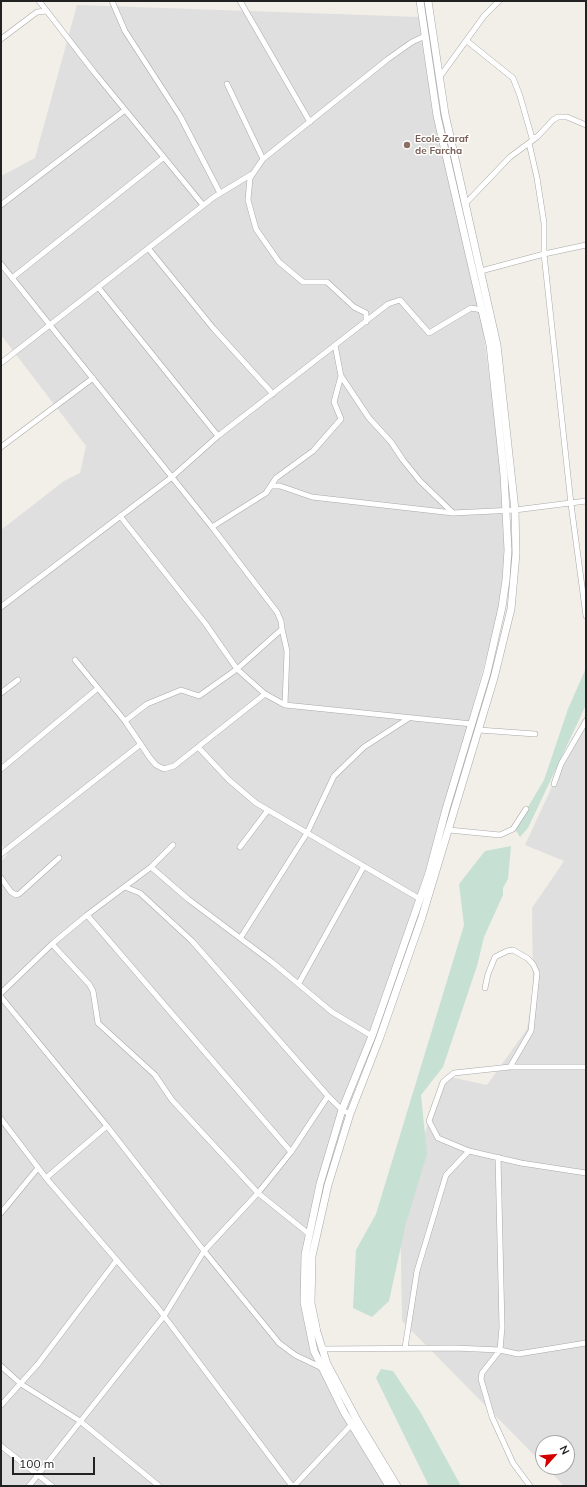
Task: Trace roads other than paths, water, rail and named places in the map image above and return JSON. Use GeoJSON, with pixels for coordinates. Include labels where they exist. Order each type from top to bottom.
{"type":"FeatureCollection","features":[{"type":"Feature","properties":{"kind":"street"},"geometry":{"type":"LineString","coordinates":[[39,1],[163,158],[203,205]]}},
{"type":"Feature","properties":{"kind":"street"},"geometry":{"type":"LineString","coordinates":[[112,1],[125,31],[180,116],[220,193]]}},
{"type":"Feature","properties":{"kind":"street"},"geometry":{"type":"LineString","coordinates":[[240,1],[310,122]]}},
{"type":"Feature","properties":{"kind":"street"},"geometry":{"type":"LineString","coordinates":[[389,1486],[324,1366],[310,1336],[304,1302],[305,1255],[320,1184],[342,1110],[372,1036],[420,899],[496,641],[502,607],[508,550],[504,475],[490,345],[441,115],[425,36],[420,1]]}},
{"type":"Feature","properties":{"kind":"street"},"geometry":{"type":"LineString","coordinates":[[324,1366],[322,1349],[311,1303],[312,1256],[328,1185],[350,1114],[407,960],[449,830],[479,730],[511,609],[516,554],[515,510],[497,345],[465,204],[441,115],[439,79],[428,1]]}},
{"type":"Feature","properties":{"kind":"street"},"geometry":{"type":"LineString","coordinates":[[439,79],[484,16],[499,1]]}},
{"type":"Feature","properties":{"kind":"street"},"geometry":{"type":"LineString","coordinates":[[1,39],[37,12],[47,11]]}},
{"type":"Feature","properties":{"kind":"street"},"geometry":{"type":"LineString","coordinates":[[366,322],[366,313],[354,307],[327,282],[303,282],[288,270],[272,252],[256,229],[248,200],[250,178],[263,159],[394,55],[412,42],[425,36]]}},
{"type":"Feature","properties":{"kind":"street"},"geometry":{"type":"LineString","coordinates":[[467,41],[513,78],[520,96],[532,138],[537,137]]}},
{"type":"Feature","properties":{"kind":"street"},"geometry":{"type":"LineString","coordinates":[[227,84],[263,159]]}},
{"type":"Feature","properties":{"kind":"street"},"geometry":{"type":"LineString","coordinates":[[1,205],[125,110]]}},
{"type":"Feature","properties":{"kind":"street"},"geometry":{"type":"LineString","coordinates":[[465,204],[510,157],[537,137],[553,120],[558,117],[567,117],[586,125]]}},
{"type":"Feature","properties":{"kind":"street"},"geometry":{"type":"LineString","coordinates":[[528,143],[537,178],[544,222],[544,254],[571,504],[586,616]]}},
{"type":"Feature","properties":{"kind":"street"},"geometry":{"type":"LineString","coordinates":[[12,278],[163,158]]}},
{"type":"Feature","properties":{"kind":"street"},"geometry":{"type":"LineString","coordinates":[[1,363],[203,205],[253,173]]}},
{"type":"Feature","properties":{"kind":"street"},"geometry":{"type":"LineString","coordinates":[[481,271],[544,254],[586,245]]}},
{"type":"Feature","properties":{"kind":"street"},"geometry":{"type":"LineString","coordinates":[[148,248],[213,328],[273,394]]}},
{"type":"Feature","properties":{"kind":"street"},"geometry":{"type":"LineString","coordinates":[[1,264],[49,326],[93,378],[212,527],[277,612],[281,621],[286,651],[285,705]]}},
{"type":"Feature","properties":{"kind":"street"},"geometry":{"type":"LineString","coordinates":[[98,287],[218,436]]}},
{"type":"Feature","properties":{"kind":"street"},"geometry":{"type":"LineString","coordinates":[[1,607],[172,477],[218,436],[388,304],[400,300],[429,333],[471,308],[482,310]]}},
{"type":"Feature","properties":{"kind":"street"},"geometry":{"type":"LineString","coordinates":[[335,345],[341,376],[369,418],[391,442],[402,460],[420,481],[453,513]]}},
{"type":"Feature","properties":{"kind":"street"},"geometry":{"type":"LineString","coordinates":[[212,527],[266,493],[276,478],[313,451],[341,419],[334,402],[341,376]]}},
{"type":"Feature","properties":{"kind":"street"},"geometry":{"type":"LineString","coordinates":[[1,447],[93,378]]}},
{"type":"Feature","properties":{"kind":"street"},"geometry":{"type":"LineString","coordinates":[[272,486],[280,486],[312,498],[453,513],[505,509],[515,510],[586,501]]}},
{"type":"Feature","properties":{"kind":"street"},"geometry":{"type":"LineString","coordinates":[[120,516],[205,623],[237,669],[265,694],[285,705],[472,724]]}},
{"type":"Feature","properties":{"kind":"street"},"geometry":{"type":"LineString","coordinates":[[125,721],[147,704],[181,690],[199,696],[237,669],[282,629]]}},
{"type":"Feature","properties":{"kind":"street"},"geometry":{"type":"LineString","coordinates":[[75,660],[125,721],[156,765],[166,769],[174,766],[265,694]]}},
{"type":"Feature","properties":{"kind":"street"},"geometry":{"type":"LineString","coordinates":[[1,694],[18,680]]}},
{"type":"Feature","properties":{"kind":"street"},"geometry":{"type":"LineString","coordinates":[[1,768],[97,688]]}},
{"type":"Feature","properties":{"kind":"street"},"geometry":{"type":"LineString","coordinates":[[241,937],[307,833],[334,776],[364,747],[409,718]]}},
{"type":"Feature","properties":{"kind":"street"},"geometry":{"type":"LineString","coordinates":[[554,784],[561,764],[586,721]]}},
{"type":"Feature","properties":{"kind":"street"},"geometry":{"type":"LineString","coordinates":[[479,730],[535,734]]}},
{"type":"Feature","properties":{"kind":"street"},"geometry":{"type":"LineString","coordinates":[[1,854],[141,744]]}},
{"type":"Feature","properties":{"kind":"street"},"geometry":{"type":"LineString","coordinates":[[198,747],[229,780],[256,803],[420,899]]}},
{"type":"Feature","properties":{"kind":"street"},"geometry":{"type":"LineString","coordinates":[[449,830],[500,835],[513,829],[526,809]]}},
{"type":"Feature","properties":{"kind":"street"},"geometry":{"type":"LineString","coordinates":[[240,847],[268,810]]}},
{"type":"Feature","properties":{"kind":"street"},"geometry":{"type":"LineString","coordinates":[[1,993],[52,944],[87,915],[151,867],[173,845]]}},
{"type":"Feature","properties":{"kind":"street"},"geometry":{"type":"LineString","coordinates":[[1,878],[11,892],[16,895],[19,894],[59,858]]}},
{"type":"Feature","properties":{"kind":"street"},"geometry":{"type":"LineString","coordinates":[[299,983],[364,866]]}},
{"type":"Feature","properties":{"kind":"street"},"geometry":{"type":"LineString","coordinates":[[151,867],[188,899],[241,937],[299,983],[332,1012],[372,1036]]}},
{"type":"Feature","properties":{"kind":"street"},"geometry":{"type":"LineString","coordinates":[[125,887],[140,893],[192,941],[328,1096],[342,1110],[350,1114]]}},
{"type":"Feature","properties":{"kind":"street"},"geometry":{"type":"LineString","coordinates":[[87,915],[292,1152]]}},
{"type":"Feature","properties":{"kind":"street"},"geometry":{"type":"LineString","coordinates":[[52,944],[89,984],[93,991],[98,1023],[155,1075],[172,1100],[258,1193],[309,1234]]}},
{"type":"Feature","properties":{"kind":"street"},"geometry":{"type":"LineString","coordinates":[[485,988],[488,974],[495,957],[507,951],[512,950],[527,958],[533,964],[537,973],[531,1031],[510,1067]]}},
{"type":"Feature","properties":{"kind":"street"},"geometry":{"type":"LineString","coordinates":[[1,997],[107,1126],[204,1251],[279,1343],[295,1355],[324,1366]]}},
{"type":"Feature","properties":{"kind":"street"},"geometry":{"type":"LineString","coordinates":[[586,1068],[510,1067],[454,1073],[443,1082],[429,1121],[438,1138],[469,1151],[521,1163],[586,1173]]}},
{"type":"Feature","properties":{"kind":"street"},"geometry":{"type":"LineString","coordinates":[[29,1486],[164,1316],[204,1251],[258,1193],[292,1152],[328,1096]]}},
{"type":"Feature","properties":{"kind":"street"},"geometry":{"type":"LineString","coordinates":[[1,1119],[46,1178],[164,1316],[293,1486],[354,1422]]}},
{"type":"Feature","properties":{"kind":"street"},"geometry":{"type":"LineString","coordinates":[[46,1178],[107,1126]]}},
{"type":"Feature","properties":{"kind":"street"},"geometry":{"type":"LineString","coordinates":[[405,1348],[417,1271],[446,1175],[469,1151]]}},
{"type":"Feature","properties":{"kind":"street"},"geometry":{"type":"LineString","coordinates":[[498,1157],[499,1232],[503,1303],[500,1350],[482,1373],[482,1387],[492,1417],[513,1463],[530,1486]]}},
{"type":"Feature","properties":{"kind":"street"},"geometry":{"type":"LineString","coordinates":[[1,1213],[38,1168]]}},
{"type":"Feature","properties":{"kind":"street"},"geometry":{"type":"LineString","coordinates":[[1,1405],[38,1364],[116,1261]]}},
{"type":"Feature","properties":{"kind":"street"},"geometry":{"type":"LineString","coordinates":[[322,1349],[454,1348],[500,1350],[518,1354],[586,1343]]}},
{"type":"Feature","properties":{"kind":"street"},"geometry":{"type":"LineString","coordinates":[[1,1366],[21,1384],[80,1421],[159,1486]]}},
{"type":"Feature","properties":{"kind":"street"},"geometry":{"type":"LineString","coordinates":[[354,1422],[397,1486]]}},
{"type":"Feature","properties":{"kind":"street"},"geometry":{"type":"LineString","coordinates":[[1,1446],[52,1486]]}},
{"type":"Feature","properties":{"kind":"place","name":"Ecole Zaraf de Farcha"},"geometry":{"type":"Point","coordinates":[407,145]}}]}
